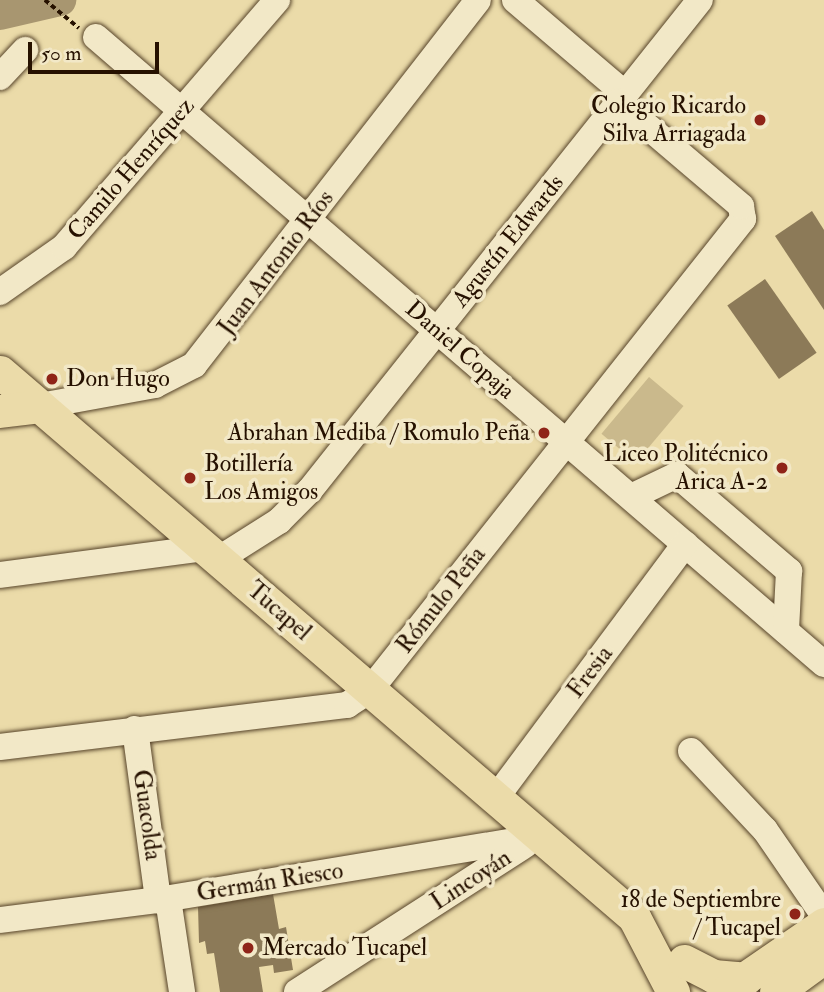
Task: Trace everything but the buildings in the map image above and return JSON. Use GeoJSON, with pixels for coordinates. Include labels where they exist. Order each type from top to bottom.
{"type":"FeatureCollection","features":[{"type":"Feature","properties":{"kind":"main road","name":"Tucapel"},"geometry":{"type":"LineString","coordinates":[[0,372],[634,917],[673,992]]}},
{"type":"Feature","properties":{"kind":"main road","name":"Juan Antonio Ríos"},"geometry":{"type":"LineString","coordinates":[[0,411],[40,406]]}},
{"type":"Feature","properties":{"kind":"main road","name":"Tucapel"},"geometry":{"type":"LineString","coordinates":[[548,844],[603,868],[659,919],[684,961],[698,992]]}},
{"type":"Feature","properties":{"kind":"main road"},"geometry":{"type":"LineString","coordinates":[[684,961],[735,986],[824,924]]}},
{"type":"Feature","properties":{"kind":"main road"},"geometry":{"type":"LineString","coordinates":[[776,992],[824,958]]}},
{"type":"Feature","properties":{"kind":"street","name":"Camilo Henríquez"},"geometry":{"type":"LineString","coordinates":[[0,292],[64,247],[277,0]]}},
{"type":"Feature","properties":{"kind":"street","name":"Juan Antonio Ríos"},"geometry":{"type":"LineString","coordinates":[[40,406],[155,385],[185,371],[212,346],[478,0]]}},
{"type":"Feature","properties":{"kind":"street"},"geometry":{"type":"LineString","coordinates":[[515,0],[622,98]]}},
{"type":"Feature","properties":{"kind":"street","name":"Agustín Edwards"},"geometry":{"type":"LineString","coordinates":[[0,575],[212,554],[267,529],[299,502],[699,0]]}},
{"type":"Feature","properties":{"kind":"street","name":"Daniel Copaja"},"geometry":{"type":"LineString","coordinates":[[96,37],[824,664]]}},
{"type":"Feature","properties":{"kind":"street"},"geometry":{"type":"LineString","coordinates":[[0,77],[25,50]]}},
{"type":"Feature","properties":{"kind":"street","name":"Rómulo Peña"},"geometry":{"type":"LineString","coordinates":[[0,747],[347,705],[370,690],[743,212],[622,98]]}},
{"type":"Feature","properties":{"kind":"street"},"geometry":{"type":"LineString","coordinates":[[631,497],[677,475],[789,571],[786,631]]}},
{"type":"Feature","properties":{"kind":"street","name":"Fresia"},"geometry":{"type":"LineString","coordinates":[[495,799],[685,544]]}},
{"type":"Feature","properties":{"kind":"street","name":"Guacolda"},"geometry":{"type":"LineString","coordinates":[[135,729],[163,899],[182,992]]}},
{"type":"Feature","properties":{"kind":"street"},"geometry":{"type":"LineString","coordinates":[[691,751],[765,830],[824,916]]}},
{"type":"Feature","properties":{"kind":"street","name":"Germán Riesco"},"geometry":{"type":"LineString","coordinates":[[0,920],[548,844]]}},
{"type":"Feature","properties":{"kind":"street","name":"Lincoyán"},"geometry":{"type":"LineString","coordinates":[[297,992],[548,844]]}},
{"type":"Feature","properties":{"kind":"path"},"geometry":{"type":"LineString","coordinates":[[45,0],[58,11]]}},
{"type":"Feature","properties":{"kind":"shaded area"},"geometry":{"type":"Polygon","coordinates":[[[649,377],[683,406],[636,463],[601,434],[649,377]]]}},
{"type":"Feature","properties":{"kind":"waterway"},"geometry":{"type":"LineString","coordinates":[[0,14],[60,0]]}},
{"type":"Feature","properties":{"kind":"place","name":"Colegio Ricardo Silva Arriagada"},"geometry":{"type":"Point","coordinates":[760,120]}},
{"type":"Feature","properties":{"kind":"place","name":"Don Hugo"},"geometry":{"type":"Point","coordinates":[52,379]}},
{"type":"Feature","properties":{"kind":"place","name":"Abrahan Mediba / Romulo Peña"},"geometry":{"type":"Point","coordinates":[544,433]}},
{"type":"Feature","properties":{"kind":"place","name":"Liceo Politécnico Arica A-2"},"geometry":{"type":"Point","coordinates":[782,468]}},
{"type":"Feature","properties":{"kind":"place","name":"Botillería Los Amigos"},"geometry":{"type":"Point","coordinates":[190,478]}},
{"type":"Feature","properties":{"kind":"place","name":"18 de Septiembre / Tucapel"},"geometry":{"type":"Point","coordinates":[795,914]}},
{"type":"Feature","properties":{"kind":"place","name":"Mercado Tucapel"},"geometry":{"type":"Point","coordinates":[248,948]}}]}
